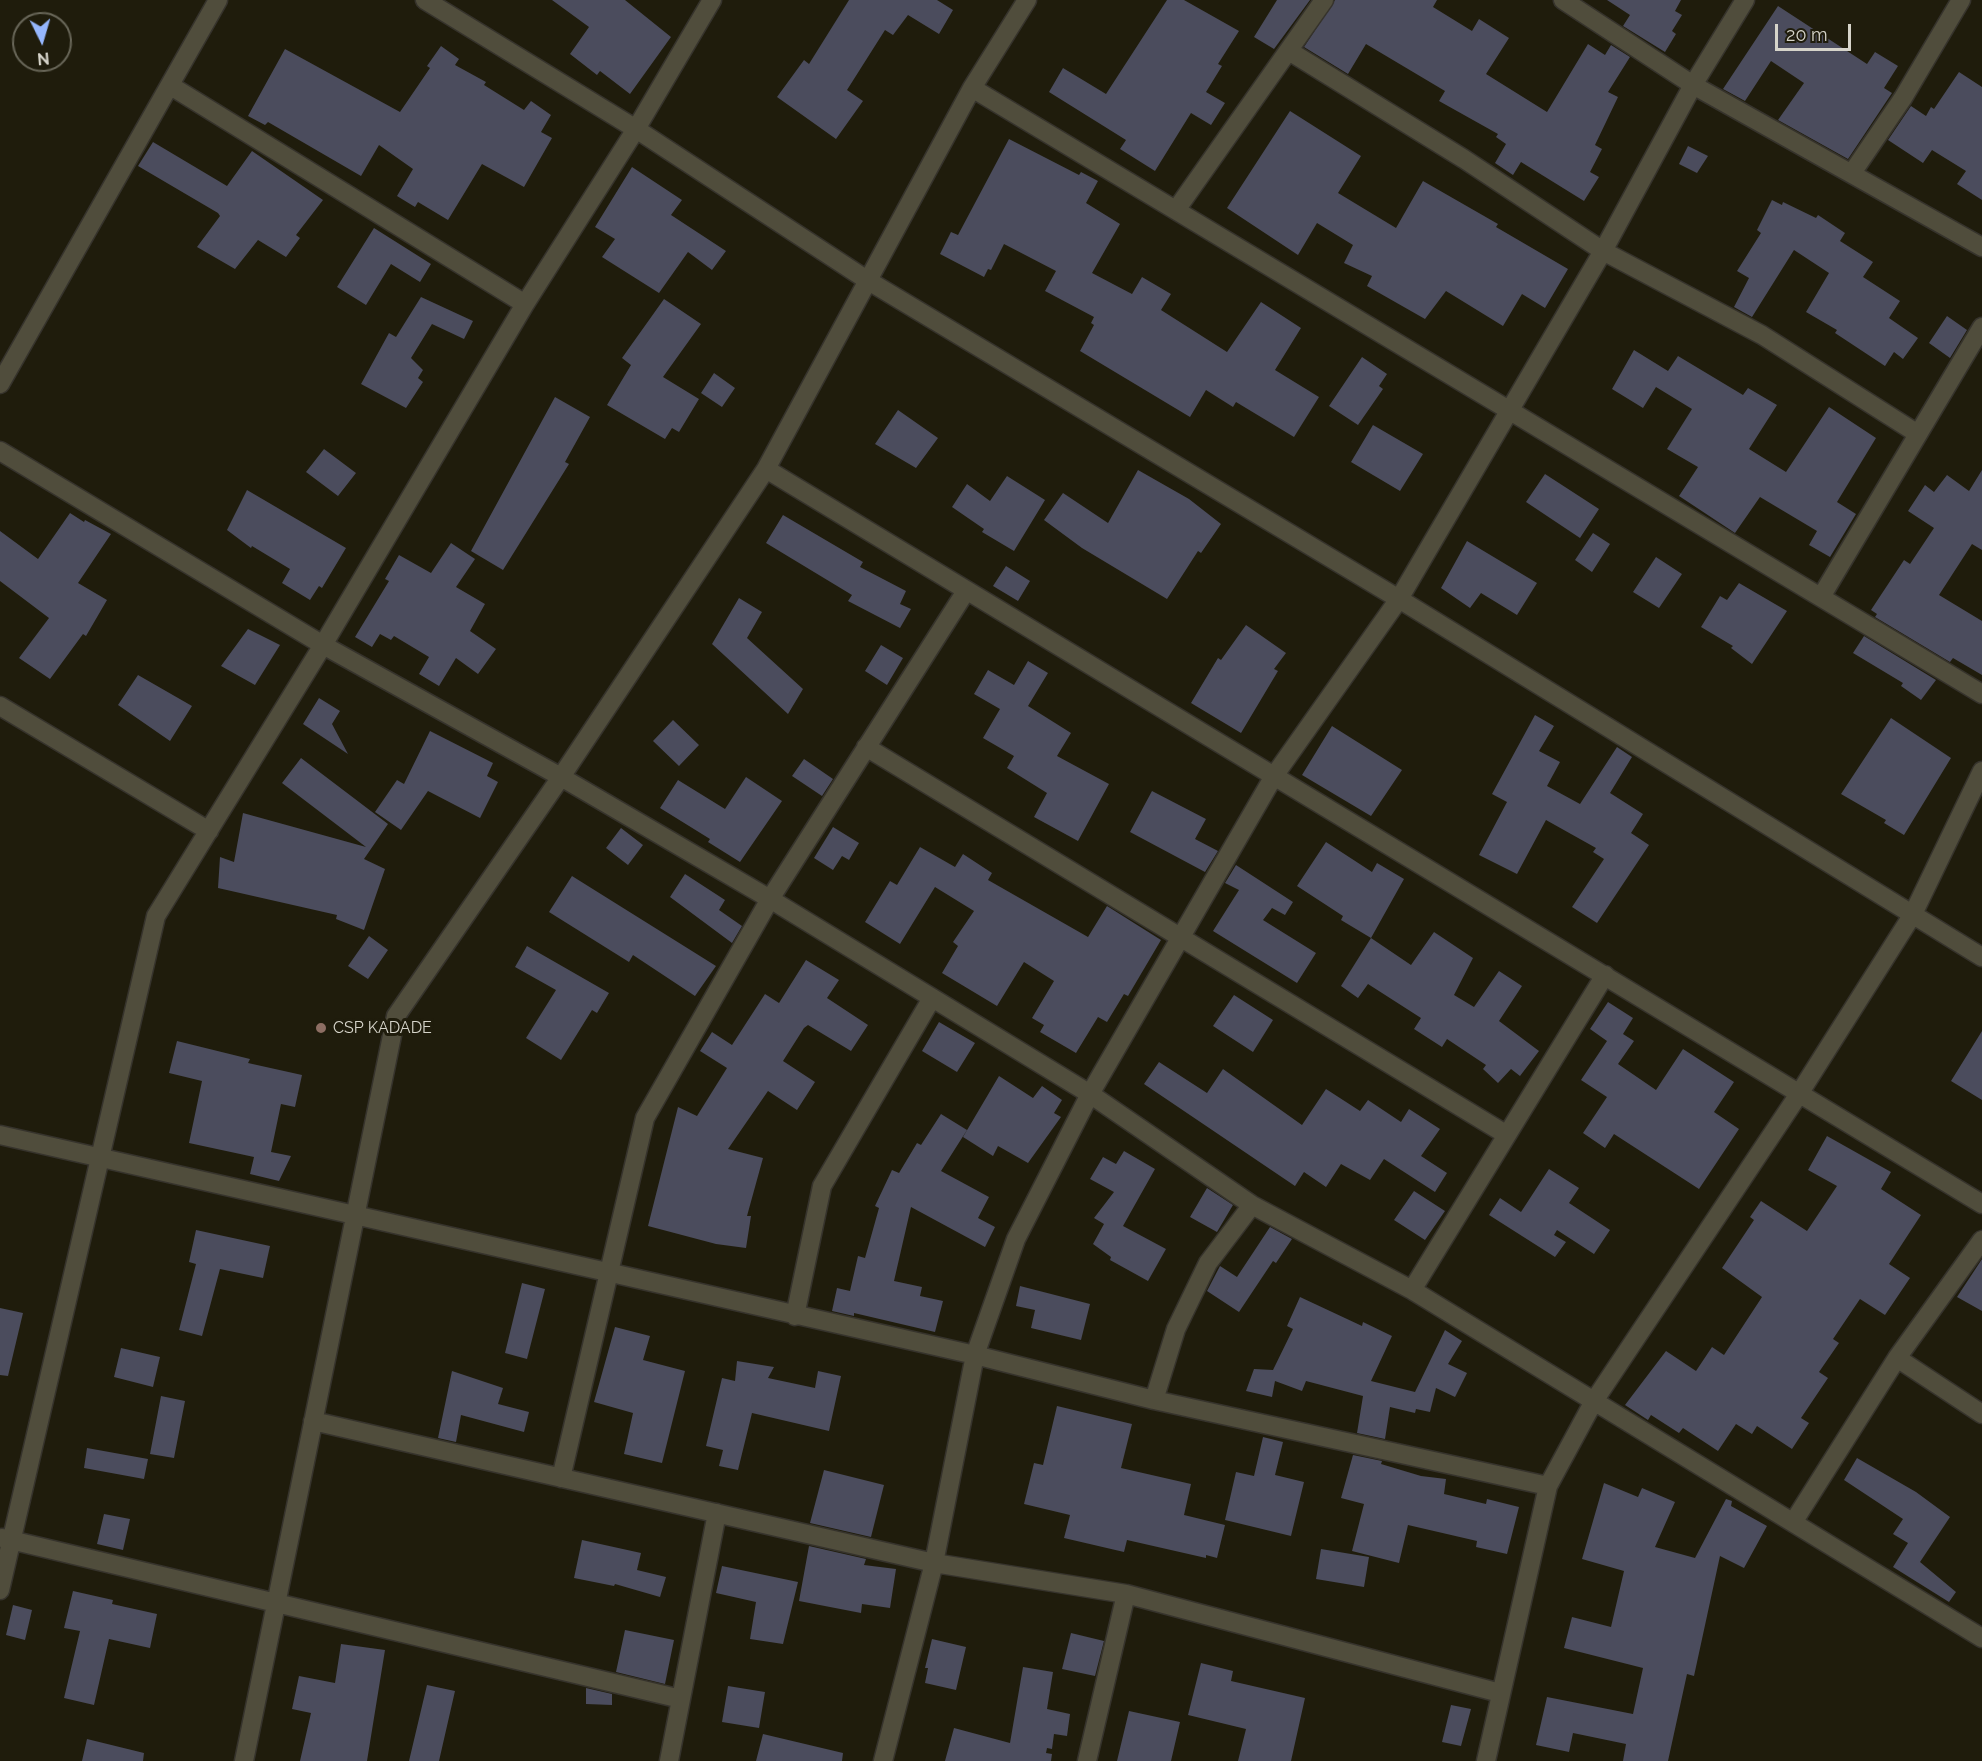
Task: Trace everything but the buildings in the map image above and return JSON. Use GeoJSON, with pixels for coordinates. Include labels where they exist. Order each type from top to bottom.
{"type":"FeatureCollection","features":[{"type":"Feature","properties":{"kind":"street"},"geometry":{"type":"LineString","coordinates":[[0,384],[218,0]]}},
{"type":"Feature","properties":{"kind":"street"},"geometry":{"type":"LineString","coordinates":[[425,0],[636,129],[867,280],[1398,599],[1982,957]]}},
{"type":"Feature","properties":{"kind":"street"},"geometry":{"type":"LineString","coordinates":[[0,1590],[6,1539],[100,1158],[156,916],[323,645],[525,304],[636,129],[712,0]]}},
{"type":"Feature","properties":{"kind":"street"},"geometry":{"type":"LineString","coordinates":[[244,1761],[396,1016],[561,777],[766,469],[972,88],[1026,0]]}},
{"type":"Feature","properties":{"kind":"street"},"geometry":{"type":"LineString","coordinates":[[1176,210],[1324,0]]}},
{"type":"Feature","properties":{"kind":"street"},"geometry":{"type":"LineString","coordinates":[[1563,0],[1693,85],[1982,247]]}},
{"type":"Feature","properties":{"kind":"street"},"geometry":{"type":"LineString","coordinates":[[883,1761],[934,1563],[975,1355],[1016,1239],[1090,1094],[1274,776],[1398,599],[1603,251],[1693,85],[1745,0]]}},
{"type":"Feature","properties":{"kind":"street"},"geometry":{"type":"LineString","coordinates":[[1852,173],[1903,98],[1961,0]]}},
{"type":"Feature","properties":{"kind":"street"},"geometry":{"type":"LineString","coordinates":[[1289,51],[1464,159],[1603,251],[1762,336],[1918,434]]}},
{"type":"Feature","properties":{"kind":"street"},"geometry":{"type":"LineString","coordinates":[[171,86],[525,304]]}},
{"type":"Feature","properties":{"kind":"street"},"geometry":{"type":"LineString","coordinates":[[972,88],[1982,694]]}},
{"type":"Feature","properties":{"kind":"street"},"geometry":{"type":"LineString","coordinates":[[1821,597],[1982,327]]}},
{"type":"Feature","properties":{"kind":"street"},"geometry":{"type":"LineString","coordinates":[[0,451],[323,645],[561,777],[770,899],[1090,1094],[1252,1205],[1412,1290],[1794,1521],[1982,1638]]}},
{"type":"Feature","properties":{"kind":"street"},"geometry":{"type":"LineString","coordinates":[[766,469],[1982,1204]]}},
{"type":"Feature","properties":{"kind":"street"},"geometry":{"type":"LineString","coordinates":[[561,1478],[645,1118],[770,899],[966,591]]}},
{"type":"Feature","properties":{"kind":"street"},"geometry":{"type":"LineString","coordinates":[[0,706],[209,831]]}},
{"type":"Feature","properties":{"kind":"street"},"geometry":{"type":"LineString","coordinates":[[866,747],[1507,1135]]}},
{"type":"Feature","properties":{"kind":"street"},"geometry":{"type":"LineString","coordinates":[[1486,1761],[1548,1486],[1594,1401],[1799,1094],[1913,914],[1982,771]]}},
{"type":"Feature","properties":{"kind":"street"},"geometry":{"type":"LineString","coordinates":[[1412,1290],[1605,975]]}},
{"type":"Feature","properties":{"kind":"street"},"geometry":{"type":"LineString","coordinates":[[795,1316],[822,1186],[932,998]]}},
{"type":"Feature","properties":{"kind":"street"},"geometry":{"type":"LineString","coordinates":[[0,1135],[975,1355],[1154,1400],[1548,1486]]}},
{"type":"Feature","properties":{"kind":"street"},"geometry":{"type":"LineString","coordinates":[[1154,1400],[1176,1329],[1208,1263],[1252,1205]]}},
{"type":"Feature","properties":{"kind":"street"},"geometry":{"type":"LineString","coordinates":[[1794,1521],[1897,1358],[1982,1240]]}},
{"type":"Feature","properties":{"kind":"street"},"geometry":{"type":"LineString","coordinates":[[1897,1358],[1982,1414]]}},
{"type":"Feature","properties":{"kind":"street"},"geometry":{"type":"LineString","coordinates":[[313,1421],[934,1563],[1126,1594],[1500,1693]]}},
{"type":"Feature","properties":{"kind":"street"},"geometry":{"type":"LineString","coordinates":[[669,1761],[717,1513]]}},
{"type":"Feature","properties":{"kind":"street"},"geometry":{"type":"LineString","coordinates":[[6,1539],[681,1699]]}},
{"type":"Feature","properties":{"kind":"street"},"geometry":{"type":"LineString","coordinates":[[1087,1761],[1126,1594]]}},
{"type":"Feature","properties":{"kind":"place","name":"CSP KADADE"},"geometry":{"type":"Point","coordinates":[321,1028]}}]}
